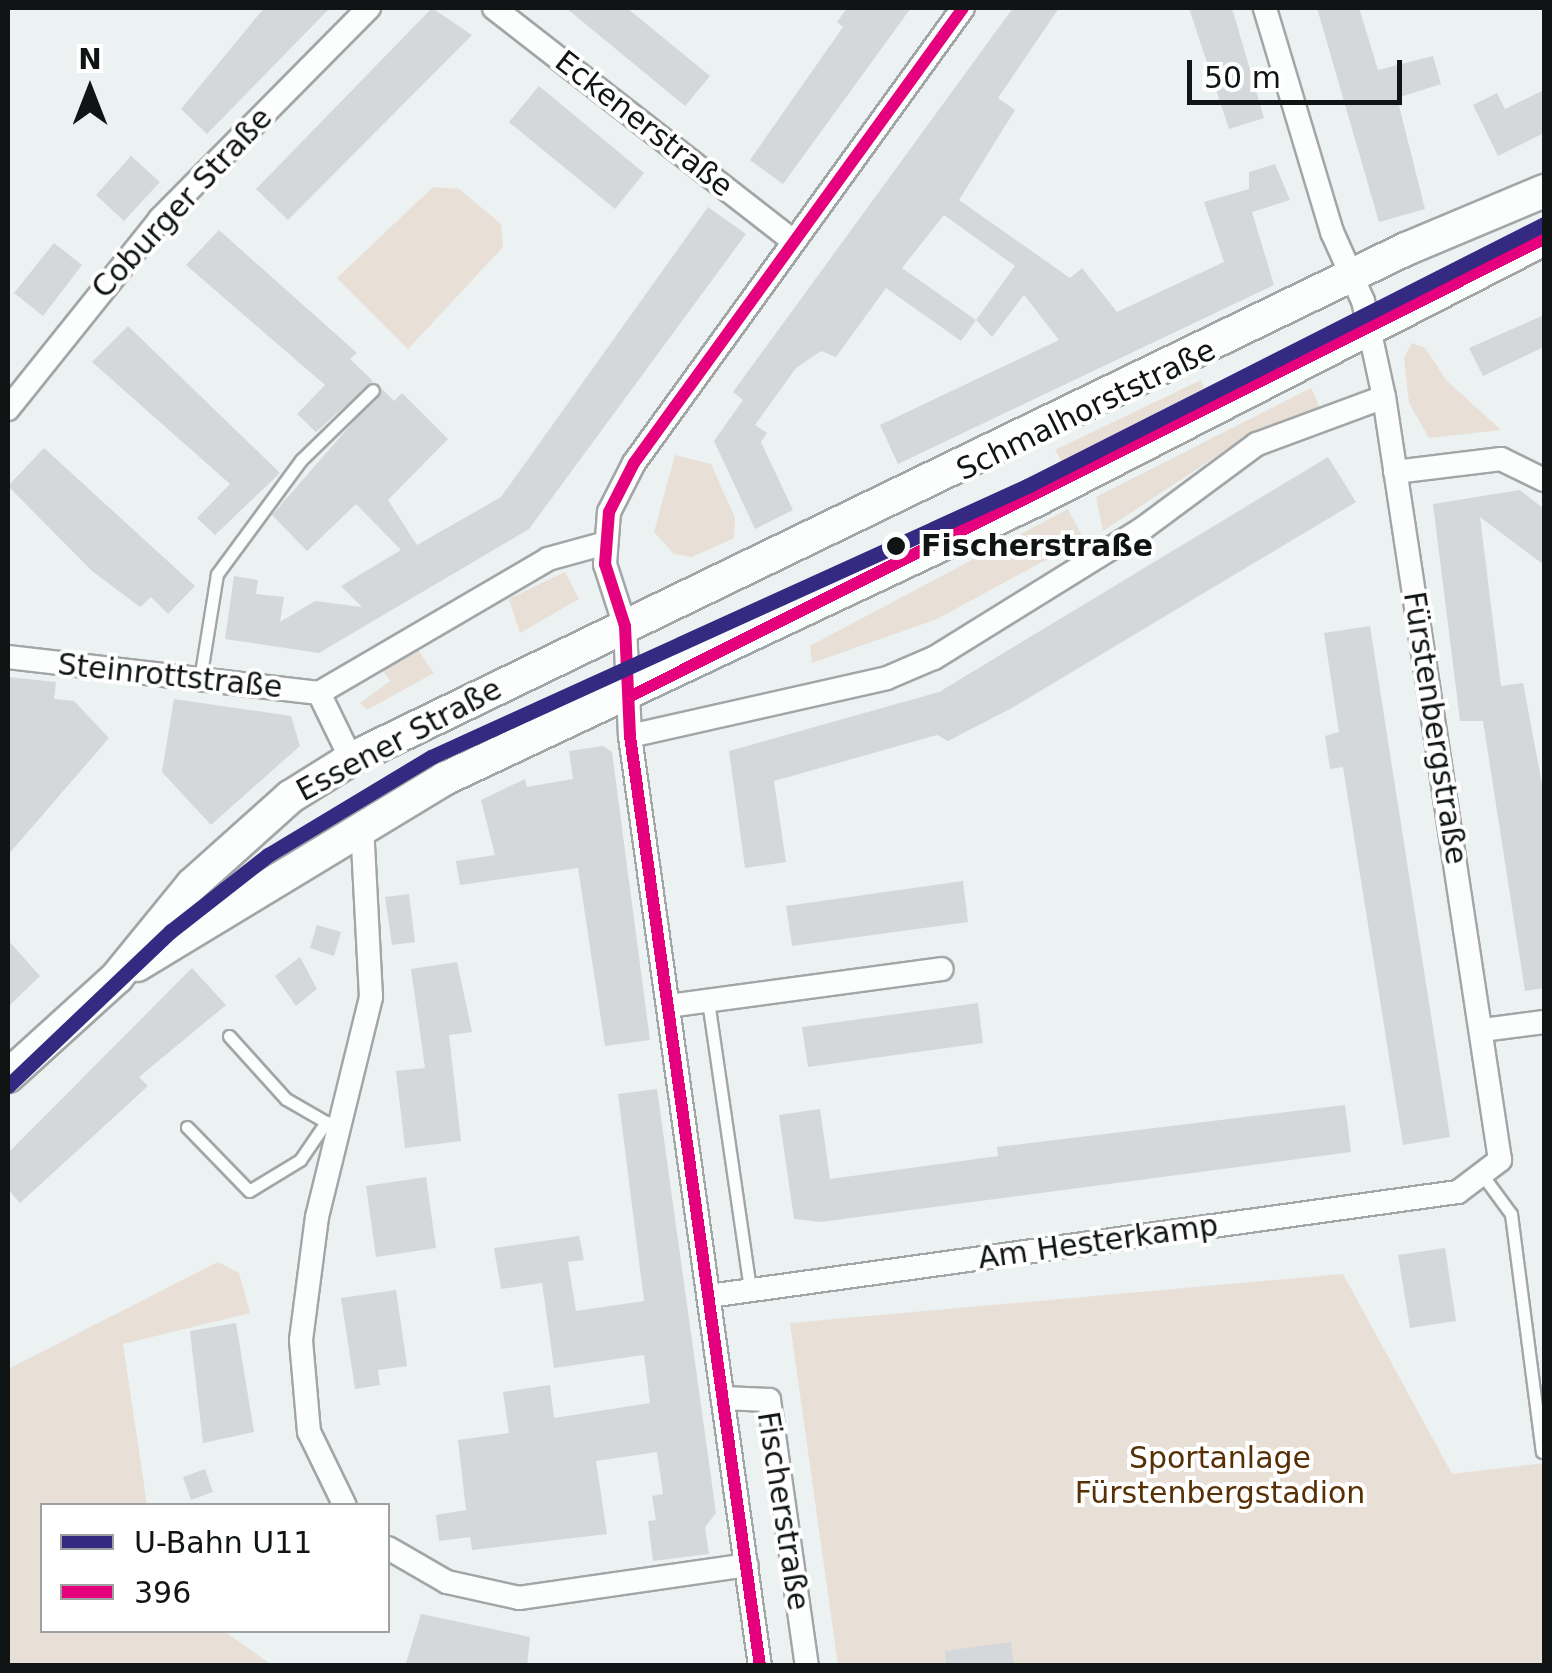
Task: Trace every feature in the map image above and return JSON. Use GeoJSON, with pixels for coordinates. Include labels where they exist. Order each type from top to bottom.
{"type":"FeatureCollection","features":[{"type":"Feature","properties":{"kind":"main road","name":"Schmalhorststraße"},"geometry":{"type":"LineString","coordinates":[[625,626],[1353,277],[1544,190]]}},
{"type":"Feature","properties":{"kind":"main road","name":"Schmalhorststraße"},"geometry":{"type":"LineString","coordinates":[[629,697],[1369,331],[1544,239]]}},
{"type":"Feature","properties":{"kind":"main road","name":"Essener Straße"},"geometry":{"type":"LineString","coordinates":[[118,978],[192,885],[290,797],[351,759],[625,626]]}},
{"type":"Feature","properties":{"kind":"main road","name":"Essener Straße"},"geometry":{"type":"LineString","coordinates":[[8,1076],[118,978],[362,826],[629,697]]}},
{"type":"Feature","properties":{"kind":"street","name":"Coburger Straße"},"geometry":{"type":"LineString","coordinates":[[8,409],[160,219],[369,8]]}},
{"type":"Feature","properties":{"kind":"street","name":"Eckenerstraße"},"geometry":{"type":"LineString","coordinates":[[494,8],[793,241]]}},
{"type":"Feature","properties":{"kind":"street"},"geometry":{"type":"LineString","coordinates":[[629,697],[625,626],[606,543],[609,512],[634,463],[963,8]]}},
{"type":"Feature","properties":{"kind":"street","name":"Fürstenbergstraße"},"geometry":{"type":"LineString","coordinates":[[1265,8],[1353,277],[1384,397],[1500,1160],[1486,1180]]}},
{"type":"Feature","properties":{"kind":"street"},"geometry":{"type":"LineString","coordinates":[[630,736],[870,682],[934,658],[1142,529],[1257,444],[1384,397]]}},
{"type":"Feature","properties":{"kind":"street"},"geometry":{"type":"LineString","coordinates":[[1395,472],[1501,459],[1544,480]]}},
{"type":"Feature","properties":{"kind":"street"},"geometry":{"type":"LineString","coordinates":[[319,692],[548,559],[606,543]]}},
{"type":"Feature","properties":{"kind":"street","name":"Steinrottstraße"},"geometry":{"type":"LineString","coordinates":[[8,657],[319,692],[351,759]]}},
{"type":"Feature","properties":{"kind":"street","name":"Fischerstraße"},"geometry":{"type":"LineString","coordinates":[[629,697],[630,736],[760,1666]]}},
{"type":"Feature","properties":{"kind":"street"},"geometry":{"type":"LineString","coordinates":[[344,1503],[309,1432],[301,1340],[309,1256],[334,1124],[372,997],[362,826]]}},
{"type":"Feature","properties":{"kind":"street"},"geometry":{"type":"LineString","coordinates":[[670,1006],[941,969]]}},
{"type":"Feature","properties":{"kind":"street"},"geometry":{"type":"LineString","coordinates":[[1483,1030],[1544,1022]]}},
{"type":"Feature","properties":{"kind":"street","name":"Am Hesterkamp"},"geometry":{"type":"LineString","coordinates":[[708,1296],[1458,1192],[1486,1180]]}},
{"type":"Feature","properties":{"kind":"street","name":"Fischerstraße"},"geometry":{"type":"LineString","coordinates":[[723,1398],[769,1400],[808,1666]]}},
{"type":"Feature","properties":{"kind":"street"},"geometry":{"type":"LineString","coordinates":[[390,1549],[447,1582],[519,1598],[747,1565]]}},
{"type":"Feature","properties":{"kind":"lane"},"geometry":{"type":"LineString","coordinates":[[200,679],[216,574],[301,460],[373,390]]}},
{"type":"Feature","properties":{"kind":"lane"},"geometry":{"type":"LineString","coordinates":[[708,1001],[750,1290]]}},
{"type":"Feature","properties":{"kind":"lane"},"geometry":{"type":"LineString","coordinates":[[186,1128],[249,1191],[300,1160],[334,1124],[286,1099],[229,1036]]}},
{"type":"Feature","properties":{"kind":"lane"},"geometry":{"type":"LineString","coordinates":[[1486,1180],[1511,1214],[1542,1452]]}},
{"type":"Feature","properties":{"kind":"green space"},"geometry":{"type":"Polygon","coordinates":[[[433,187],[459,189],[501,224],[503,247],[408,349],[337,278],[433,187]]]}},
{"type":"Feature","properties":{"kind":"green space"},"geometry":{"type":"Polygon","coordinates":[[[1412,343],[1425,348],[1447,381],[1501,430],[1429,438],[1409,403],[1404,358],[1412,343]]]}},
{"type":"Feature","properties":{"kind":"green space"},"geometry":{"type":"Polygon","coordinates":[[[1201,380],[1204,388],[1062,462],[1055,450],[1201,380]]]}},
{"type":"Feature","properties":{"kind":"green space"},"geometry":{"type":"Polygon","coordinates":[[[1311,388],[1320,408],[1241,440],[1103,531],[1096,497],[1311,388]]]}},
{"type":"Feature","properties":{"kind":"green space"},"geometry":{"type":"Polygon","coordinates":[[[675,455],[711,464],[735,518],[734,538],[692,557],[674,554],[654,532],[675,455]]]}},
{"type":"Feature","properties":{"kind":"green space"},"geometry":{"type":"Polygon","coordinates":[[[1068,509],[1090,552],[1044,561],[937,619],[812,663],[810,646],[1068,509]]]}},
{"type":"Feature","properties":{"kind":"green space"},"geometry":{"type":"Polygon","coordinates":[[[565,572],[579,599],[520,633],[509,599],[565,572]]]}},
{"type":"Feature","properties":{"kind":"green space"},"geometry":{"type":"Polygon","coordinates":[[[418,650],[434,673],[367,710],[360,703],[390,681],[382,669],[418,650]]]}},
{"type":"Feature","properties":{"kind":"green space"},"geometry":{"type":"Polygon","coordinates":[[[218,1262],[239,1273],[250,1313],[123,1344],[147,1503],[40,1503],[40,1633],[227,1633],[272,1665],[8,1665],[8,1369],[218,1262]]]}},
{"type":"Feature","properties":{"kind":"green space","name":"Sportanlage Fürstenbergstadion"},"geometry":{"type":"Polygon","coordinates":[[[1343,1274],[1452,1474],[1544,1463],[1544,1665],[838,1665],[790,1323],[1343,1274]]]}},
{"type":"Feature","properties":{"kind":"building"},"geometry":{"type":"Polygon","coordinates":[[[264,8],[330,8],[207,134],[181,109],[264,8]]]}},
{"type":"Feature","properties":{"kind":"building"},"geometry":{"type":"Polygon","coordinates":[[[432,8],[472,35],[288,220],[256,189],[432,8]]]}},
{"type":"Feature","properties":{"kind":"building"},"geometry":{"type":"Polygon","coordinates":[[[566,8],[627,8],[710,76],[685,106],[566,8]]]}},
{"type":"Feature","properties":{"kind":"building"},"geometry":{"type":"Polygon","coordinates":[[[847,8],[911,8],[783,184],[750,160],[843,27],[837,22],[847,8]]]}},
{"type":"Feature","properties":{"kind":"building"},"geometry":{"type":"Polygon","coordinates":[[[1013,8],[1059,8],[998,98],[1015,110],[959,200],[1070,278],[1082,268],[1117,312],[1224,262],[1204,202],[1249,189],[1249,172],[1275,164],[1290,200],[1252,212],[1274,285],[898,464],[880,425],[1059,340],[1024,295],[992,337],[976,320],[961,341],[886,288],[836,357],[821,351],[796,368],[755,425],[767,433],[761,442],[793,510],[755,529],[714,441],[743,400],[733,392],[1013,8]],[[944,215],[902,268],[976,320],[1015,266],[944,215]]]}},
{"type":"Feature","properties":{"kind":"building"},"geometry":{"type":"Polygon","coordinates":[[[1189,8],[1232,8],[1264,118],[1229,129],[1189,8]]]}},
{"type":"Feature","properties":{"kind":"building"},"geometry":{"type":"Polygon","coordinates":[[[1317,8],[1359,8],[1378,70],[1433,56],[1441,84],[1397,98],[1425,209],[1379,222],[1317,8]]]}},
{"type":"Feature","properties":{"kind":"building"},"geometry":{"type":"Polygon","coordinates":[[[539,86],[644,173],[615,209],[509,122],[539,86]]]}},
{"type":"Feature","properties":{"kind":"building"},"geometry":{"type":"Polygon","coordinates":[[[1544,90],[1544,133],[1498,156],[1473,105],[1497,93],[1505,109],[1544,90]]]}},
{"type":"Feature","properties":{"kind":"building"},"geometry":{"type":"Polygon","coordinates":[[[131,156],[160,182],[124,221],[96,195],[131,156]]]}},
{"type":"Feature","properties":{"kind":"building"},"geometry":{"type":"Polygon","coordinates":[[[708,207],[746,234],[529,529],[319,653],[225,639],[234,576],[258,580],[256,594],[284,597],[280,622],[315,601],[362,607],[341,586],[401,550],[356,504],[307,551],[272,515],[382,389],[394,401],[402,393],[448,439],[388,500],[417,545],[501,497],[708,207]]]}},
{"type":"Feature","properties":{"kind":"building"},"geometry":{"type":"Polygon","coordinates":[[[219,230],[357,353],[350,359],[373,381],[316,432],[297,414],[325,385],[186,265],[219,230]]]}},
{"type":"Feature","properties":{"kind":"building"},"geometry":{"type":"Polygon","coordinates":[[[54,243],[82,265],[43,316],[14,293],[54,243]]]}},
{"type":"Feature","properties":{"kind":"building"},"geometry":{"type":"Polygon","coordinates":[[[1544,315],[1544,347],[1483,376],[1469,348],[1544,315]]]}},
{"type":"Feature","properties":{"kind":"building"},"geometry":{"type":"Polygon","coordinates":[[[128,326],[280,473],[215,535],[197,518],[230,484],[92,362],[128,326]]]}},
{"type":"Feature","properties":{"kind":"building"},"geometry":{"type":"Polygon","coordinates":[[[44,448],[195,586],[168,614],[151,597],[140,607],[92,571],[8,486],[44,448]]]}},
{"type":"Feature","properties":{"kind":"building"},"geometry":{"type":"Polygon","coordinates":[[[1328,457],[1356,502],[1010,709],[948,741],[937,735],[774,781],[786,862],[745,868],[729,751],[939,692],[1328,457]]]}},
{"type":"Feature","properties":{"kind":"building"},"geometry":{"type":"Polygon","coordinates":[[[1520,490],[1544,509],[1544,565],[1480,517],[1501,686],[1523,683],[1544,794],[1544,988],[1525,991],[1483,721],[1460,721],[1433,504],[1520,490]]]}},
{"type":"Feature","properties":{"kind":"building"},"geometry":{"type":"Polygon","coordinates":[[[1370,626],[1450,1137],[1403,1145],[1343,767],[1330,769],[1325,736],[1339,732],[1324,633],[1370,626]]]}},
{"type":"Feature","properties":{"kind":"building"},"geometry":{"type":"Polygon","coordinates":[[[8,677],[56,682],[54,699],[74,701],[109,738],[8,855],[8,677]]]}},
{"type":"Feature","properties":{"kind":"building"},"geometry":{"type":"Polygon","coordinates":[[[174,699],[291,716],[300,746],[211,825],[162,772],[174,699]]]}},
{"type":"Feature","properties":{"kind":"building"},"geometry":{"type":"Polygon","coordinates":[[[603,746],[612,752],[650,1040],[605,1046],[578,868],[460,885],[456,861],[495,855],[481,800],[525,779],[527,787],[573,779],[569,751],[603,746]]]}},
{"type":"Feature","properties":{"kind":"building"},"geometry":{"type":"Polygon","coordinates":[[[963,881],[968,922],[792,946],[786,906],[963,881]]]}},
{"type":"Feature","properties":{"kind":"building"},"geometry":{"type":"Polygon","coordinates":[[[409,894],[415,942],[392,945],[385,897],[409,894]]]}},
{"type":"Feature","properties":{"kind":"building"},"geometry":{"type":"Polygon","coordinates":[[[317,925],[341,932],[334,956],[310,948],[317,925]]]}},
{"type":"Feature","properties":{"kind":"building"},"geometry":{"type":"Polygon","coordinates":[[[8,940],[40,976],[8,1007],[8,940]]]}},
{"type":"Feature","properties":{"kind":"building"},"geometry":{"type":"Polygon","coordinates":[[[300,957],[317,989],[296,1006],[275,976],[300,957]]]}},
{"type":"Feature","properties":{"kind":"building"},"geometry":{"type":"Polygon","coordinates":[[[457,962],[472,1032],[449,1035],[461,1141],[405,1148],[396,1071],[425,1068],[411,969],[457,962]]]}},
{"type":"Feature","properties":{"kind":"building"},"geometry":{"type":"Polygon","coordinates":[[[192,968],[226,1005],[139,1077],[148,1086],[20,1203],[8,1189],[8,1153],[192,968]]]}},
{"type":"Feature","properties":{"kind":"building"},"geometry":{"type":"Polygon","coordinates":[[[978,1003],[983,1043],[808,1067],[802,1027],[978,1003]]]}},
{"type":"Feature","properties":{"kind":"building"},"geometry":{"type":"Polygon","coordinates":[[[657,1089],[716,1513],[705,1527],[709,1554],[653,1561],[648,1521],[656,1520],[652,1496],[663,1494],[657,1452],[596,1461],[607,1534],[472,1550],[470,1537],[439,1541],[436,1515],[466,1510],[458,1440],[509,1433],[503,1392],[550,1385],[554,1418],[650,1403],[644,1355],[554,1368],[542,1283],[501,1289],[494,1248],[579,1236],[584,1260],[568,1262],[576,1311],[644,1301],[618,1094],[657,1089]]]}},
{"type":"Feature","properties":{"kind":"building"},"geometry":{"type":"Polygon","coordinates":[[[1345,1105],[1351,1152],[820,1222],[794,1219],[779,1115],[820,1109],[830,1179],[998,1156],[997,1147],[1345,1105]]]}},
{"type":"Feature","properties":{"kind":"building"},"geometry":{"type":"Polygon","coordinates":[[[426,1177],[436,1248],[376,1257],[366,1186],[426,1177]]]}},
{"type":"Feature","properties":{"kind":"building"},"geometry":{"type":"Polygon","coordinates":[[[1445,1248],[1456,1321],[1410,1328],[1398,1255],[1445,1248]]]}},
{"type":"Feature","properties":{"kind":"building"},"geometry":{"type":"Polygon","coordinates":[[[396,1290],[407,1366],[378,1370],[380,1385],[355,1389],[341,1298],[396,1290]]]}},
{"type":"Feature","properties":{"kind":"building"},"geometry":{"type":"Polygon","coordinates":[[[236,1323],[254,1432],[203,1443],[190,1331],[236,1323]]]}},
{"type":"Feature","properties":{"kind":"building"},"geometry":{"type":"Polygon","coordinates":[[[205,1469],[213,1492],[191,1500],[183,1477],[205,1469]]]}},
{"type":"Feature","properties":{"kind":"building"},"geometry":{"type":"Polygon","coordinates":[[[421,1614],[530,1637],[527,1666],[405,1666],[421,1614]]]}},
{"type":"Feature","properties":{"kind":"building"},"geometry":{"type":"Polygon","coordinates":[[[1011,1642],[1014,1666],[946,1666],[945,1651],[1011,1642]]]}},
{"type":"Feature","properties":{"kind":"metro line","name":"U11"},"geometry":{"type":"LineString","coordinates":[[8,1086],[171,931],[268,855],[431,757],[1027,486],[1544,224]]}},
{"type":"Feature","properties":{"kind":"transit line","name":"396"},"geometry":{"type":"LineString","coordinates":[[760,1666],[630,736],[625,626],[605,564],[609,512],[634,463],[963,8]]}},
{"type":"Feature","properties":{"kind":"transit line","name":"396"},"geometry":{"type":"LineString","coordinates":[[629,697],[1544,239]]}},
{"type":"Feature","properties":{"kind":"place","name":"Fischerstraße"},"geometry":{"type":"Point","coordinates":[896,546]}}]}
